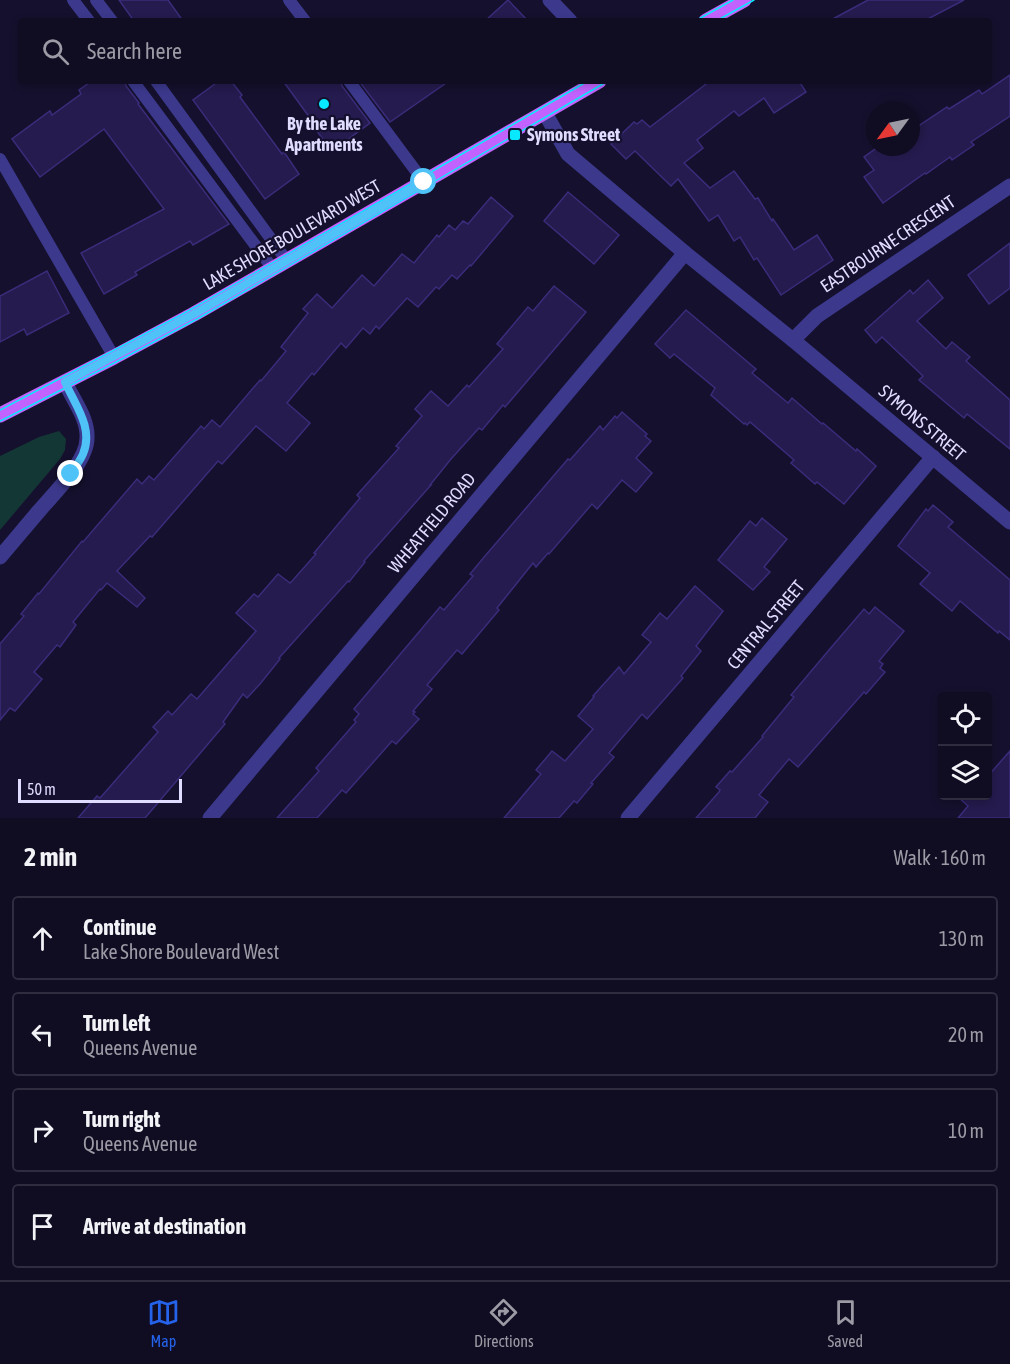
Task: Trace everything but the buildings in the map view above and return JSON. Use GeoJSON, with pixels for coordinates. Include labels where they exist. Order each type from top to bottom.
{"type":"FeatureCollection","features":[{"type":"Feature","properties":{"kind":"main road"},"geometry":{"type":"LineString","coordinates":[[711,18],[744,0]]}},
{"type":"Feature","properties":{"kind":"main road","name":"LAKE SHORE BOULEVARD WEST"},"geometry":{"type":"LineString","coordinates":[[0,415],[194,314],[594,84]]}},
{"type":"Feature","properties":{"kind":"street"},"geometry":{"type":"LineString","coordinates":[[550,0],[567,18]]}},
{"type":"Feature","properties":{"kind":"street","name":"SYMONS STREET"},"geometry":{"type":"LineString","coordinates":[[545,113],[568,154],[1010,522]]}},
{"type":"Feature","properties":{"kind":"street","name":"EASTBOURNE CRESCENT"},"geometry":{"type":"LineString","coordinates":[[793,340],[818,316],[1010,186]]}},
{"type":"Feature","properties":{"kind":"street","name":"WHEATFIELD ROAD"},"geometry":{"type":"LineString","coordinates":[[210,818],[685,253]]}},
{"type":"Feature","properties":{"kind":"street"},"geometry":{"type":"LineString","coordinates":[[0,557],[71,474],[83,455],[88,439],[86,428],[65,382]]}},
{"type":"Feature","properties":{"kind":"street","name":"CENTRAL STREET"},"geometry":{"type":"LineString","coordinates":[[628,818],[933,457]]}},
{"type":"Feature","properties":{"kind":"lane"},"geometry":{"type":"LineString","coordinates":[[73,0],[86,18]]}},
{"type":"Feature","properties":{"kind":"lane"},"geometry":{"type":"LineString","coordinates":[[96,0],[109,18]]}},
{"type":"Feature","properties":{"kind":"lane"},"geometry":{"type":"LineString","coordinates":[[289,0],[303,18]]}},
{"type":"Feature","properties":{"kind":"lane"},"geometry":{"type":"LineString","coordinates":[[135,84],[273,269]]}},
{"type":"Feature","properties":{"kind":"lane"},"geometry":{"type":"LineString","coordinates":[[158,84],[287,261]]}},
{"type":"Feature","properties":{"kind":"lane"},"geometry":{"type":"LineString","coordinates":[[351,84],[424,182]]}},
{"type":"Feature","properties":{"kind":"lane"},"geometry":{"type":"LineString","coordinates":[[0,159],[114,357]]}},
{"type":"Feature","properties":{"kind":"green space"},"geometry":{"type":"Polygon","coordinates":[[[59,431],[66,439],[65,450],[60,459],[0,530],[0,456],[39,437],[59,431]]]}},
{"type":"Feature","properties":{"kind":"tram line"},"geometry":{"type":"LineString","coordinates":[[700,18],[733,0]]}},
{"type":"Feature","properties":{"kind":"tram line"},"geometry":{"type":"LineString","coordinates":[[721,18],[754,0]]}},
{"type":"Feature","properties":{"kind":"tram line"},"geometry":{"type":"LineString","coordinates":[[0,410],[181,315],[583,84]]}},
{"type":"Feature","properties":{"kind":"tram line"},"geometry":{"type":"LineString","coordinates":[[0,421],[197,319],[603,84]]}},
{"type":"Feature","properties":{"kind":"place","name":"By the Lake Apartments"},"geometry":{"type":"Point","coordinates":[324,104]}},
{"type":"Feature","properties":{"kind":"place","name":"Symons Street"},"geometry":{"type":"Point","coordinates":[515,135]}},
{"type":"Feature","properties":{"kind":"route"},"geometry":{"type":"LineString","coordinates":[[71,474],[83,455],[88,439],[83,419],[65,382],[194,314],[424,182]]}}]}
